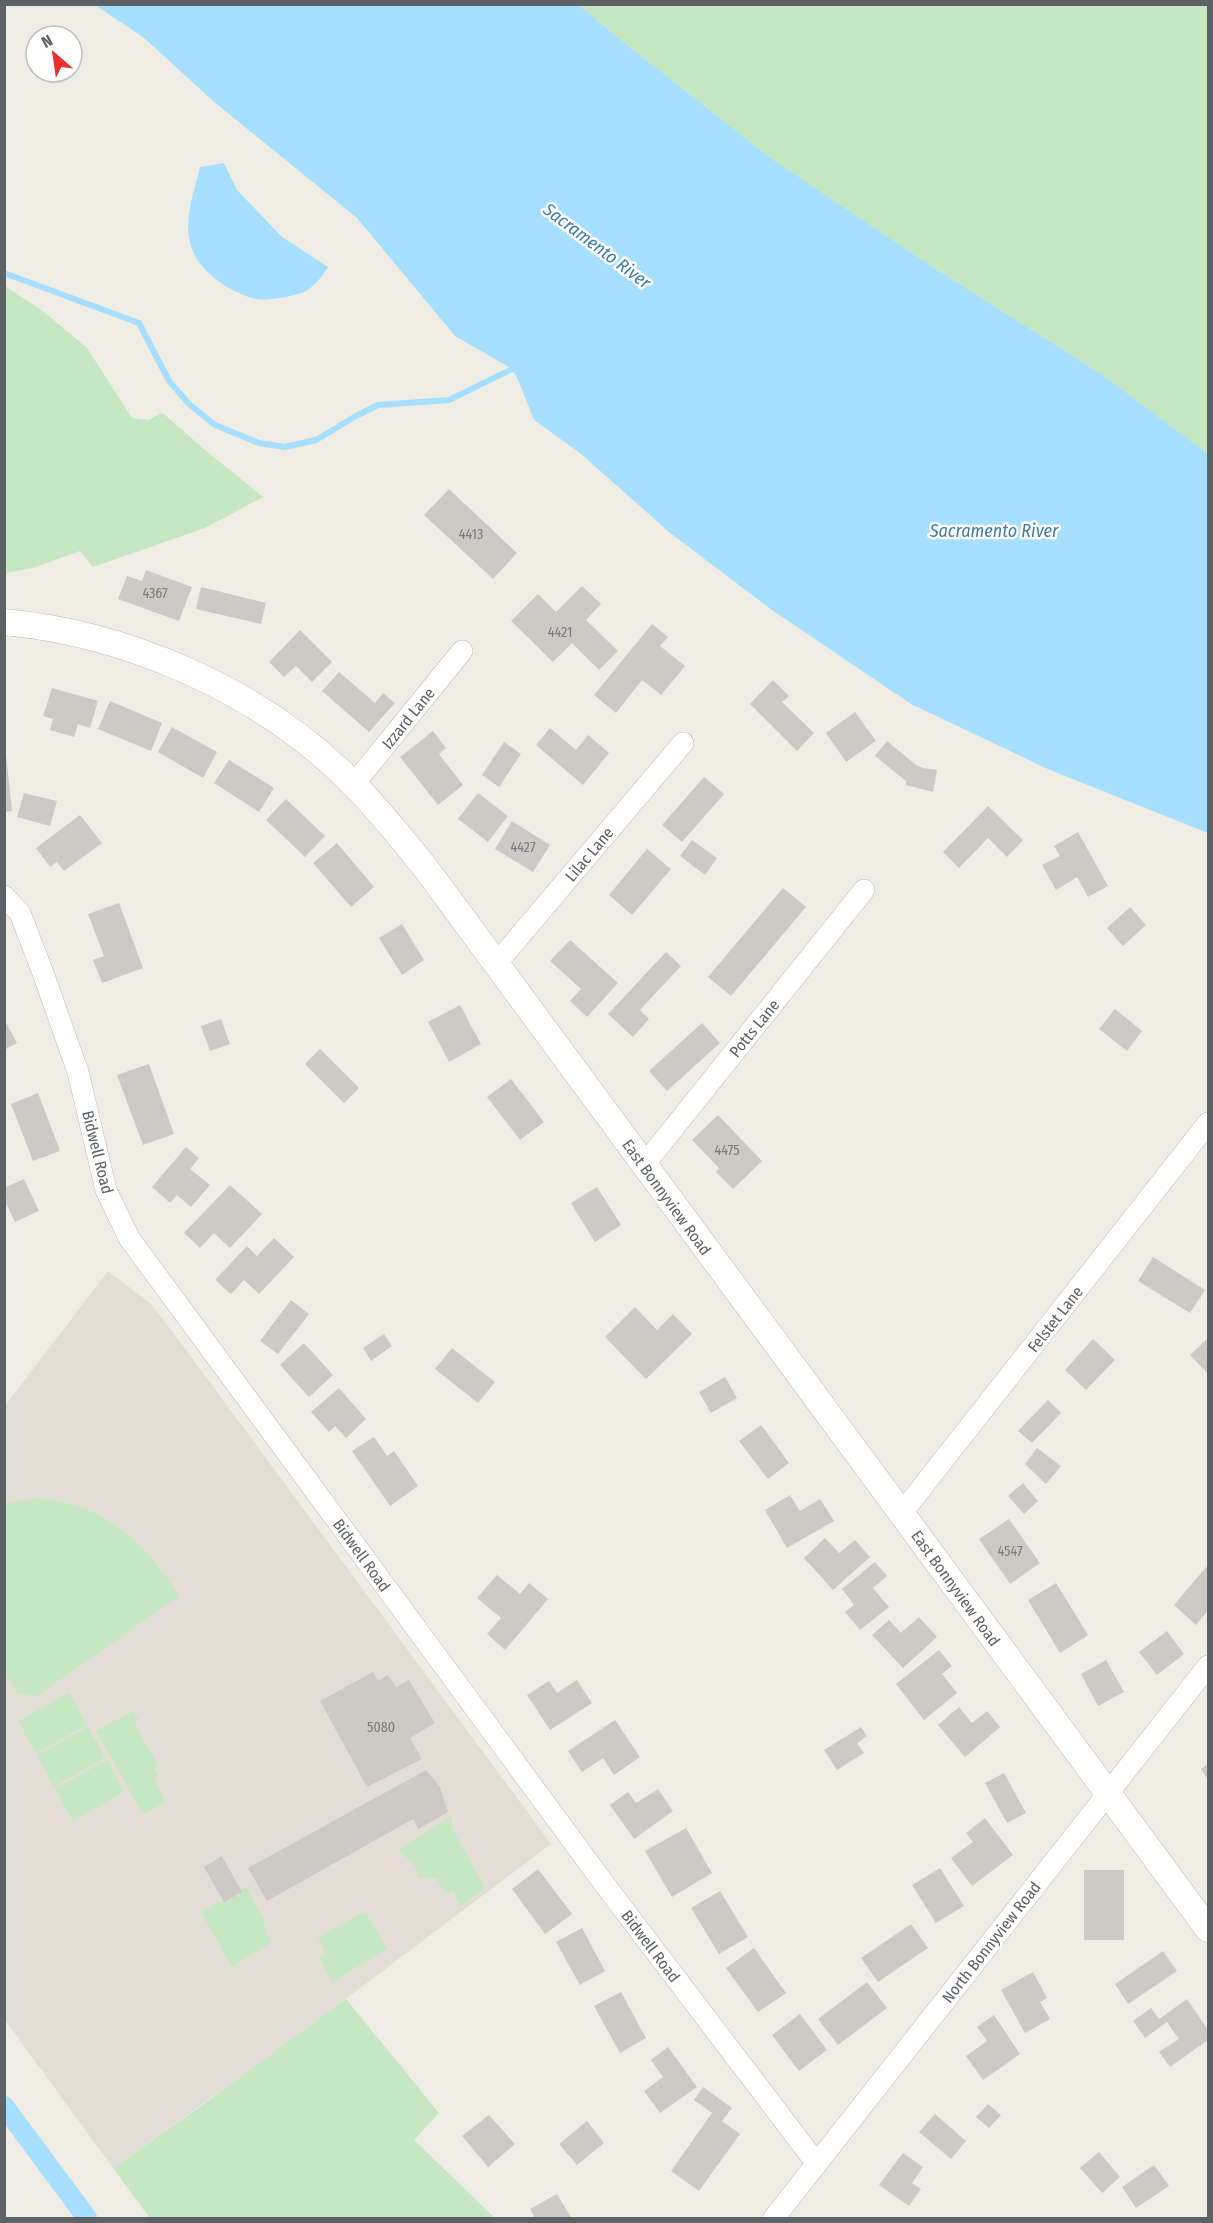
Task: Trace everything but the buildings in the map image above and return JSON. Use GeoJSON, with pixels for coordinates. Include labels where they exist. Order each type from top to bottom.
{"type":"FeatureCollection","features":[{"type":"Feature","properties":{"kind":"street","name":"East Bonnyview Road"},"geometry":{"type":"LineString","coordinates":[[4,622],[82,634],[120,645],[184,670],[220,688],[277,722],[321,754],[354,784],[430,874],[1209,1929]]}},
{"type":"Feature","properties":{"kind":"street","name":"Izzard Lane"},"geometry":{"type":"LineString","coordinates":[[354,784],[462,651]]}},
{"type":"Feature","properties":{"kind":"street","name":"Lilac Lane"},"geometry":{"type":"LineString","coordinates":[[496,964],[683,743]]}},
{"type":"Feature","properties":{"kind":"street","name":"Potts Lane"},"geometry":{"type":"LineString","coordinates":[[644,1165],[864,890]]}},
{"type":"Feature","properties":{"kind":"street","name":"Bidwell Road"},"geometry":{"type":"LineString","coordinates":[[4,896],[20,913],[43,973],[78,1072],[106,1190],[129,1238],[608,1889],[817,2164]]}},
{"type":"Feature","properties":{"kind":"street","name":"Felstet Lane"},"geometry":{"type":"LineString","coordinates":[[901,1514],[1209,1123]]}},
{"type":"Feature","properties":{"kind":"street","name":"North Bonnyview Road"},"geometry":{"type":"LineString","coordinates":[[774,2218],[1209,1665]]}},
{"type":"Feature","properties":{"kind":"shaded area"},"geometry":{"type":"Polygon","coordinates":[[[108,1271],[150,1303],[172,1331],[551,1844],[278,2050],[113,2168],[5,2020],[4,1407],[108,1271]]]}},
{"type":"Feature","properties":{"kind":"green space"},"geometry":{"type":"Polygon","coordinates":[[[579,5],[1208,5],[1208,454],[1101,374],[934,268],[769,157],[579,5]]]}},
{"type":"Feature","properties":{"kind":"green space"},"geometry":{"type":"Polygon","coordinates":[[[5,286],[43,311],[87,348],[132,418],[149,420],[160,413],[164,414],[263,497],[205,528],[93,567],[80,551],[33,568],[5,573],[5,286]]]}},
{"type":"Feature","properties":{"kind":"green space"},"geometry":{"type":"Polygon","coordinates":[[[29,1499],[77,1506],[98,1514],[117,1526],[150,1557],[179,1596],[37,1696],[18,1694],[4,1674],[5,1504],[29,1499]]]}},
{"type":"Feature","properties":{"kind":"green space"},"geometry":{"type":"Polygon","coordinates":[[[69,1693],[87,1725],[36,1753],[18,1721],[69,1693]]]}},
{"type":"Feature","properties":{"kind":"green space"},"geometry":{"type":"Polygon","coordinates":[[[133,1711],[139,1720],[134,1724],[158,1765],[154,1768],[158,1776],[154,1779],[166,1802],[143,1814],[96,1731],[133,1711]]]}},
{"type":"Feature","properties":{"kind":"green space"},"geometry":{"type":"Polygon","coordinates":[[[88,1727],[105,1758],[54,1787],[37,1755],[88,1727]]]}},
{"type":"Feature","properties":{"kind":"green space"},"geometry":{"type":"Polygon","coordinates":[[[107,1760],[124,1792],[73,1821],[55,1789],[107,1760]]]}},
{"type":"Feature","properties":{"kind":"green space"},"geometry":{"type":"Polygon","coordinates":[[[452,1816],[452,1828],[485,1888],[461,1906],[453,1891],[446,1893],[436,1878],[419,1878],[414,1865],[399,1849],[452,1816]]]}},
{"type":"Feature","properties":{"kind":"green space"},"geometry":{"type":"Polygon","coordinates":[[[246,1887],[264,1920],[266,1933],[272,1942],[232,1967],[201,1912],[223,1900],[225,1902],[246,1887]]]}},
{"type":"Feature","properties":{"kind":"green space"},"geometry":{"type":"Polygon","coordinates":[[[363,1912],[367,1914],[387,1949],[332,1982],[319,1957],[326,1954],[318,1938],[363,1912]]]}},
{"type":"Feature","properties":{"kind":"green space"},"geometry":{"type":"Polygon","coordinates":[[[346,1999],[439,2113],[414,2140],[495,2218],[150,2218],[113,2168],[346,1999]]]}},
{"type":"Feature","properties":{"kind":"water","name":"Sacramento River"},"geometry":{"type":"Polygon","coordinates":[[[95,5],[579,5],[769,157],[934,268],[1101,374],[1208,454],[1208,833],[1050,770],[911,704],[772,610],[669,532],[580,453],[534,420],[512,369],[455,336],[357,218],[213,101],[143,37],[95,5]]]}},
{"type":"Feature","properties":{"kind":"water"},"geometry":{"type":"Polygon","coordinates":[[[224,163],[237,190],[282,237],[328,267],[316,283],[306,291],[282,298],[256,299],[237,292],[218,281],[202,267],[196,258],[188,229],[192,198],[200,167],[224,163]]]}},
{"type":"Feature","properties":{"kind":"waterway"},"geometry":{"type":"LineString","coordinates":[[4,273],[139,323],[169,381],[189,404],[215,425],[259,443],[285,447],[316,440],[378,405],[449,400],[512,369]]}},
{"type":"Feature","properties":{"kind":"waterway"},"geometry":{"type":"LineString","coordinates":[[4,2106],[87,2218]]}}]}
